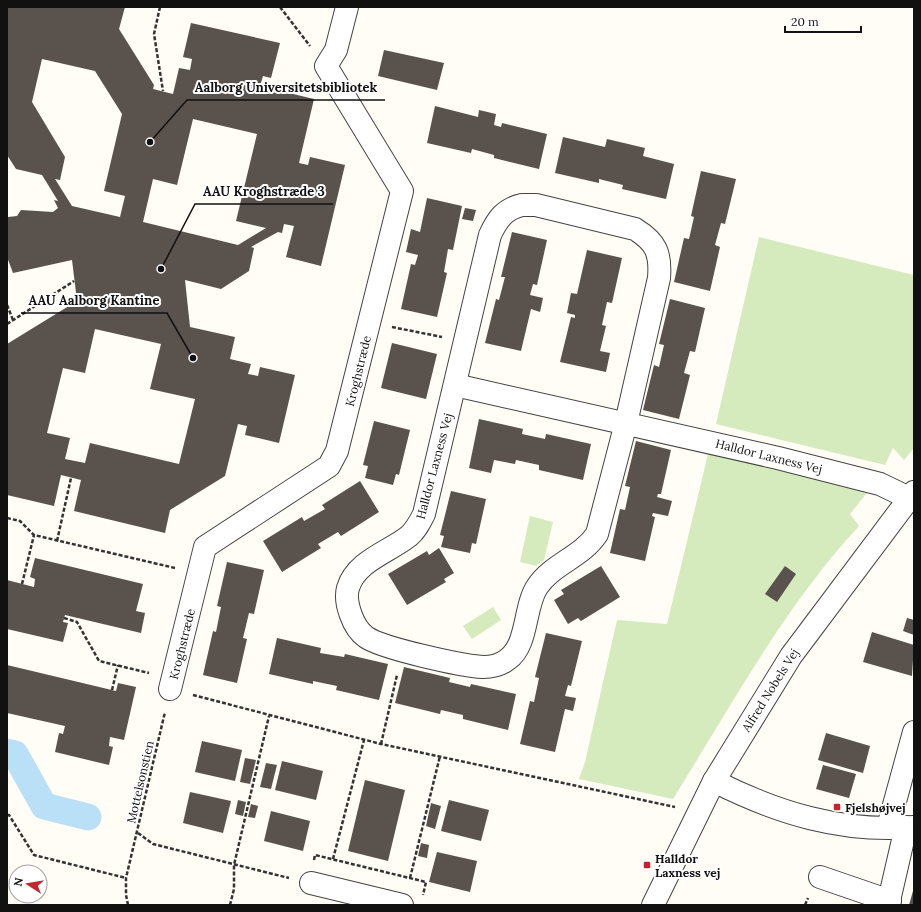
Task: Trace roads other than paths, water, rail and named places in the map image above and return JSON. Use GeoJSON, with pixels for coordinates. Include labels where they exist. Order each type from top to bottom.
{"type":"FeatureCollection","features":[{"type":"Feature","properties":{"kind":"street","name":"Kroghstræde"},"geometry":{"type":"LineString","coordinates":[[172,684],[205,547],[329,466],[337,451],[402,191],[326,66],[336,50],[347,7]]}},
{"type":"Feature","properties":{"kind":"street","name":"Halldor Laxness Vej"},"geometry":{"type":"LineString","coordinates":[[536,205],[635,228],[654,244],[658,254],[660,268],[626,423],[597,534],[583,550],[550,572],[536,588],[529,606],[523,633],[516,652],[509,659],[500,664],[482,667],[378,643],[362,633],[348,604],[348,589],[355,573],[362,566],[409,536],[420,523],[424,514],[455,385],[490,235],[497,221],[512,207],[536,205]]}},
{"type":"Feature","properties":{"kind":"street","name":"Halldor Laxness Vej"},"geometry":{"type":"LineString","coordinates":[[455,385],[778,458],[880,484],[911,495]]}},
{"type":"Feature","properties":{"kind":"street","name":"Alfred Nobels Vej"},"geometry":{"type":"LineString","coordinates":[[653,905],[714,781],[791,656],[911,495]]}},
{"type":"Feature","properties":{"kind":"street"},"geometry":{"type":"LineString","coordinates":[[820,877],[889,903],[902,827],[914,732]]}},
{"type":"Feature","properties":{"kind":"street"},"geometry":{"type":"LineString","coordinates":[[714,781],[768,805],[812,820],[850,826],[902,827]]}},
{"type":"Feature","properties":{"kind":"street"},"geometry":{"type":"LineString","coordinates":[[316,889],[402,905]]}},
{"type":"Feature","properties":{"kind":"waterway"},"geometry":{"type":"LineString","coordinates":[[7,752],[15,754],[44,806],[88,817]]}},
{"type":"Feature","properties":{"kind":"place","name":"Aalborg Universitetsbibliotek"},"geometry":{"type":"Point","coordinates":[150,142]}},
{"type":"Feature","properties":{"kind":"place","name":"AAU Kroghstræde 3"},"geometry":{"type":"Point","coordinates":[161,269]}},
{"type":"Feature","properties":{"kind":"place","name":"AAU Aalborg Kantine"},"geometry":{"type":"Point","coordinates":[193,358]}},
{"type":"Feature","properties":{"kind":"place","name":"Fjelshøjvej"},"geometry":{"type":"Point","coordinates":[837,807]}},
{"type":"Feature","properties":{"kind":"place","name":"Halldor Laxness vej"},"geometry":{"type":"Point","coordinates":[647,865]}}]}
